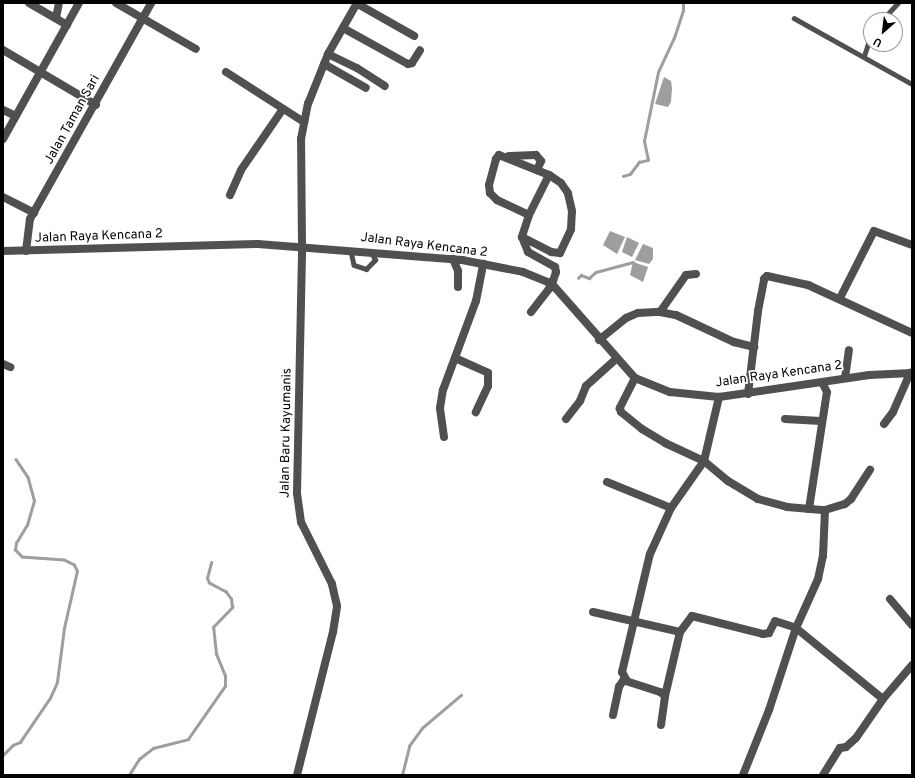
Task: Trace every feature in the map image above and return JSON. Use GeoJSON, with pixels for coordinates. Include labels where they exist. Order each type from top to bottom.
{"type":"FeatureCollection","features":[{"type":"Feature","properties":{"kind":"street"},"geometry":{"type":"LineString","coordinates":[[29,3],[67,25]]}},
{"type":"Feature","properties":{"kind":"street"},"geometry":{"type":"LineString","coordinates":[[56,18],[60,3]]}},
{"type":"Feature","properties":{"kind":"street"},"geometry":{"type":"LineString","coordinates":[[3,139],[79,3]]}},
{"type":"Feature","properties":{"kind":"street"},"geometry":{"type":"LineString","coordinates":[[116,3],[143,17],[196,49]]}},
{"type":"Feature","properties":{"kind":"street","name":"Jalan Taman Sari"},"geometry":{"type":"LineString","coordinates":[[26,251],[29,224],[34,213],[96,105],[151,3]]}},
{"type":"Feature","properties":{"kind":"street"},"geometry":{"type":"LineString","coordinates":[[356,3],[414,36]]}},
{"type":"Feature","properties":{"kind":"street","name":"Jalan Baru Kayumanis"},"geometry":{"type":"LineString","coordinates":[[297,775],[333,632],[337,606],[332,584],[306,534],[299,509],[302,246],[300,155],[304,122],[324,64],[356,3]]}},
{"type":"Feature","properties":{"kind":"street"},"geometry":{"type":"LineString","coordinates":[[342,28],[408,64],[412,63],[420,50]]}},
{"type":"Feature","properties":{"kind":"street"},"geometry":{"type":"LineString","coordinates":[[3,50],[41,71],[96,105]]}},
{"type":"Feature","properties":{"kind":"street"},"geometry":{"type":"LineString","coordinates":[[328,54],[357,68],[385,86]]}},
{"type":"Feature","properties":{"kind":"street"},"geometry":{"type":"LineString","coordinates":[[324,64],[366,88]]}},
{"type":"Feature","properties":{"kind":"street"},"geometry":{"type":"LineString","coordinates":[[226,72],[304,122]]}},
{"type":"Feature","properties":{"kind":"street"},"geometry":{"type":"LineString","coordinates":[[230,195],[241,170],[282,109]]}},
{"type":"Feature","properties":{"kind":"street"},"geometry":{"type":"LineString","coordinates":[[3,110],[16,116]]}},
{"type":"Feature","properties":{"kind":"street"},"geometry":{"type":"LineString","coordinates":[[529,215],[497,200],[489,190],[496,158],[499,155],[536,155],[541,162],[537,170]]}},
{"type":"Feature","properties":{"kind":"street"},"geometry":{"type":"LineString","coordinates":[[508,156],[549,175],[565,187],[571,202],[571,229],[566,245],[560,253],[556,254],[522,237]]}},
{"type":"Feature","properties":{"kind":"street"},"geometry":{"type":"LineString","coordinates":[[531,312],[550,288],[556,272],[555,267],[528,252],[522,237],[529,215],[549,175]]}},
{"type":"Feature","properties":{"kind":"street"},"geometry":{"type":"LineString","coordinates":[[3,197],[34,213]]}},
{"type":"Feature","properties":{"kind":"street"},"geometry":{"type":"LineString","coordinates":[[840,298],[874,232],[912,245]]}},
{"type":"Feature","properties":{"kind":"street","name":"Jalan Raya Kencana 2"},"geometry":{"type":"LineString","coordinates":[[3,251],[258,244],[302,246],[453,259],[527,273],[551,283],[599,340],[635,378],[670,392],[720,397],[748,394],[845,378],[911,373]]}},
{"type":"Feature","properties":{"kind":"street"},"geometry":{"type":"LineString","coordinates":[[453,259],[458,271],[458,287]]}},
{"type":"Feature","properties":{"kind":"street"},"geometry":{"type":"LineString","coordinates":[[444,437],[440,408],[443,390],[476,301],[483,264]]}},
{"type":"Feature","properties":{"kind":"street"},"geometry":{"type":"LineString","coordinates":[[660,312],[686,276],[696,274]]}},
{"type":"Feature","properties":{"kind":"street"},"geometry":{"type":"LineString","coordinates":[[748,394],[758,311],[764,279],[767,276],[791,279],[840,298],[911,331]]}},
{"type":"Feature","properties":{"kind":"street"},"geometry":{"type":"LineString","coordinates":[[599,340],[626,318],[638,313],[660,312],[676,315],[734,342],[754,347]]}},
{"type":"Feature","properties":{"kind":"street"},"geometry":{"type":"LineString","coordinates":[[845,378],[849,350]]}},
{"type":"Feature","properties":{"kind":"street"},"geometry":{"type":"LineString","coordinates":[[455,358],[488,373],[488,386],[476,412]]}},
{"type":"Feature","properties":{"kind":"street"},"geometry":{"type":"LineString","coordinates":[[566,419],[580,401],[586,386],[616,359]]}},
{"type":"Feature","properties":{"kind":"street"},"geometry":{"type":"LineString","coordinates":[[884,424],[893,412],[911,373]]}},
{"type":"Feature","properties":{"kind":"street"},"geometry":{"type":"LineString","coordinates":[[635,378],[620,404],[621,412],[652,436],[704,461],[728,481],[758,500],[787,507],[809,509],[825,510],[837,507],[851,499],[870,470]]}},
{"type":"Feature","properties":{"kind":"street"},"geometry":{"type":"LineString","coordinates":[[809,509],[821,421],[827,392],[822,382]]}},
{"type":"Feature","properties":{"kind":"street"},"geometry":{"type":"LineString","coordinates":[[612,715],[619,687],[624,679],[622,672],[650,554],[671,508],[704,461],[720,397]]}},
{"type":"Feature","properties":{"kind":"street"},"geometry":{"type":"LineString","coordinates":[[786,419],[821,421]]}},
{"type":"Feature","properties":{"kind":"street"},"geometry":{"type":"LineString","coordinates":[[606,482],[671,508]]}},
{"type":"Feature","properties":{"kind":"street"},"geometry":{"type":"LineString","coordinates":[[743,775],[768,710],[796,628],[822,568],[825,510]]}},
{"type":"Feature","properties":{"kind":"street"},"geometry":{"type":"LineString","coordinates":[[890,599],[912,626]]}},
{"type":"Feature","properties":{"kind":"street"},"geometry":{"type":"LineString","coordinates":[[593,612],[680,632]]}},
{"type":"Feature","properties":{"kind":"street"},"geometry":{"type":"LineString","coordinates":[[661,725],[680,632],[692,616],[763,634],[769,633],[775,621],[796,628],[883,699]]}},
{"type":"Feature","properties":{"kind":"street"},"geometry":{"type":"LineString","coordinates":[[823,775],[840,748],[846,747],[856,738],[883,699],[912,665]]}},
{"type":"Feature","properties":{"kind":"street"},"geometry":{"type":"LineString","coordinates":[[624,679],[666,696]]}},
{"type":"Feature","properties":{"kind":"lane"},"geometry":{"type":"LineString","coordinates":[[890,12],[898,3]]}},
{"type":"Feature","properties":{"kind":"lane"},"geometry":{"type":"LineString","coordinates":[[794,18],[912,84]]}},
{"type":"Feature","properties":{"kind":"lane"},"geometry":{"type":"LineString","coordinates":[[864,56],[865,52]]}},
{"type":"Feature","properties":{"kind":"lane"},"geometry":{"type":"LineString","coordinates":[[350,250],[354,265],[361,269],[370,268],[374,262],[371,252]]}},
{"type":"Feature","properties":{"kind":"shaded area"},"geometry":{"type":"Polygon","coordinates":[[[664,77],[671,81],[672,88],[671,102],[668,107],[655,104],[664,77]]]}},
{"type":"Feature","properties":{"kind":"shaded area"},"geometry":{"type":"Polygon","coordinates":[[[610,231],[625,237],[617,254],[603,245],[610,231]]]}},
{"type":"Feature","properties":{"kind":"shaded area"},"geometry":{"type":"Polygon","coordinates":[[[627,237],[639,243],[632,257],[622,252],[627,237]]]}},
{"type":"Feature","properties":{"kind":"shaded area"},"geometry":{"type":"Polygon","coordinates":[[[643,244],[653,248],[653,259],[649,264],[635,260],[643,244]]]}},
{"type":"Feature","properties":{"kind":"shaded area"},"geometry":{"type":"Polygon","coordinates":[[[633,262],[648,267],[643,282],[630,275],[633,262]]]}},
{"type":"Feature","properties":{"kind":"waterway"},"geometry":{"type":"LineString","coordinates":[[623,176],[630,174],[639,162],[648,160],[644,141],[658,72],[674,38],[683,11],[683,3]]}},
{"type":"Feature","properties":{"kind":"waterway"},"geometry":{"type":"LineString","coordinates":[[578,278],[581,275],[589,278],[596,272],[633,262]]}},
{"type":"Feature","properties":{"kind":"waterway"},"geometry":{"type":"LineString","coordinates":[[3,755],[13,745],[20,742],[50,698],[57,682],[64,628],[77,571],[74,565],[64,560],[22,557],[15,550],[16,543],[27,525],[34,501],[28,478],[16,460]]}},
{"type":"Feature","properties":{"kind":"waterway"},"geometry":{"type":"LineString","coordinates":[[129,775],[139,759],[153,748],[188,739],[225,686],[225,676],[216,654],[213,627],[232,607],[231,599],[226,592],[209,583],[207,578],[211,563]]}},
{"type":"Feature","properties":{"kind":"waterway"},"geometry":{"type":"LineString","coordinates":[[402,775],[409,746],[422,728],[461,695]]}}]}
